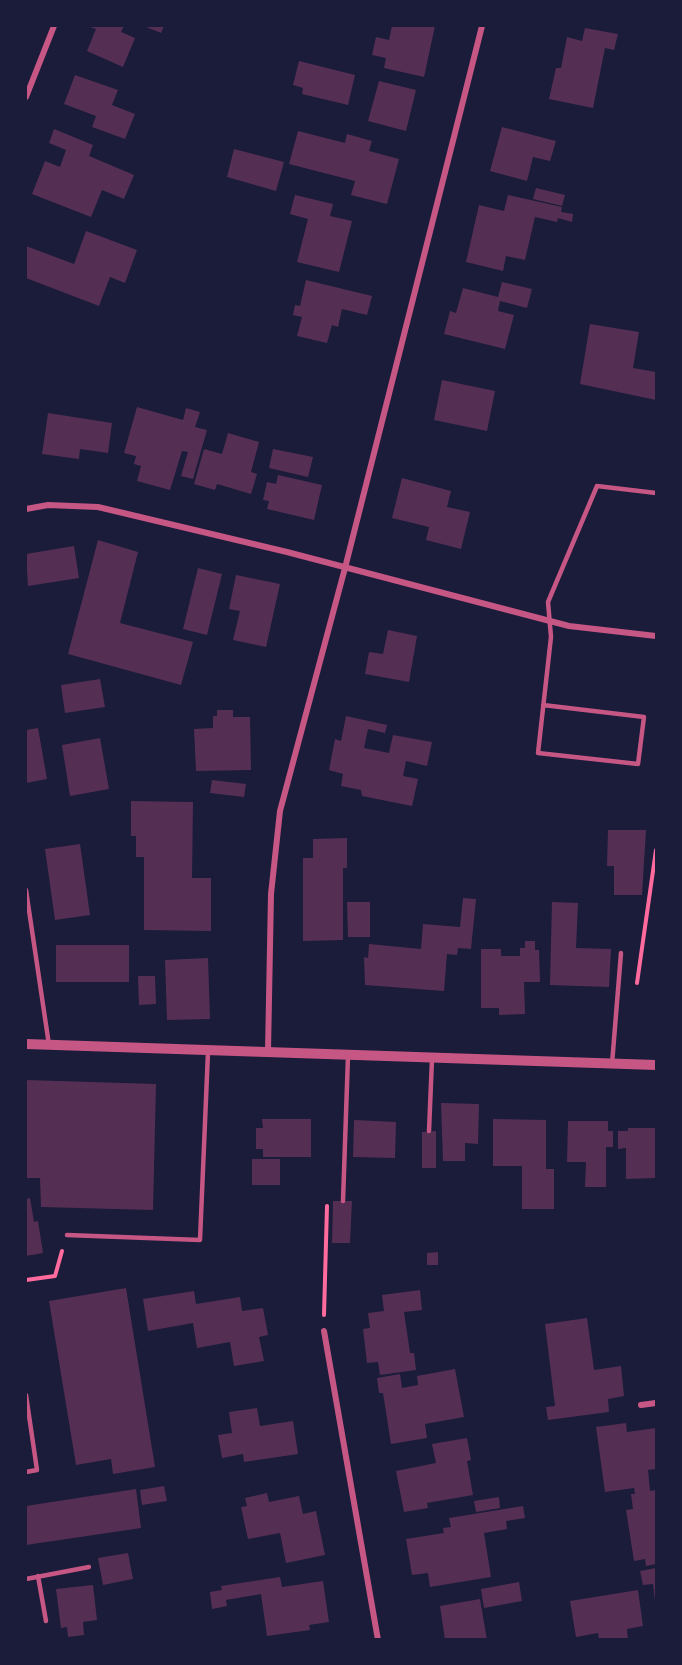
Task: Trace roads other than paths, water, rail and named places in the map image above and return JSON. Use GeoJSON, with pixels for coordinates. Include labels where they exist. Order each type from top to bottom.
{"type":"FeatureCollection","features":[{"type":"Feature","properties":{"kind":"street"},"geometry":{"type":"LineString","coordinates":[[26,97],[54,26]]}},
{"type":"Feature","properties":{"kind":"street"},"geometry":{"type":"LineString","coordinates":[[268,1051],[271,894],[280,811],[345,568],[482,26]]}},
{"type":"Feature","properties":{"kind":"street"},"geometry":{"type":"LineString","coordinates":[[26,509],[48,506],[98,507],[569,626],[657,636]]}},
{"type":"Feature","properties":{"kind":"street"},"geometry":{"type":"LineString","coordinates":[[26,1044],[208,1052],[268,1051],[348,1056],[657,1065]]}},
{"type":"Feature","properties":{"kind":"street"},"geometry":{"type":"LineString","coordinates":[[324,1331],[378,1640]]}},
{"type":"Feature","properties":{"kind":"street"},"geometry":{"type":"LineString","coordinates":[[641,1406],[657,1402]]}},
{"type":"Feature","properties":{"kind":"lane"},"geometry":{"type":"LineString","coordinates":[[543,705],[644,717],[638,764],[538,753],[543,705],[551,637],[548,602],[597,486],[657,493]]}},
{"type":"Feature","properties":{"kind":"lane"},"geometry":{"type":"LineString","coordinates":[[26,890],[49,1045]]}},
{"type":"Feature","properties":{"kind":"lane"},"geometry":{"type":"LineString","coordinates":[[612,1064],[621,953]]}},
{"type":"Feature","properties":{"kind":"lane"},"geometry":{"type":"LineString","coordinates":[[67,1235],[200,1240],[208,1052]]}},
{"type":"Feature","properties":{"kind":"lane"},"geometry":{"type":"LineString","coordinates":[[343,1201],[348,1056]]}},
{"type":"Feature","properties":{"kind":"lane"},"geometry":{"type":"LineString","coordinates":[[429,1131],[432,1058]]}},
{"type":"Feature","properties":{"kind":"lane"},"geometry":{"type":"LineString","coordinates":[[26,1395],[37,1470],[26,1472]]}},
{"type":"Feature","properties":{"kind":"lane"},"geometry":{"type":"LineString","coordinates":[[26,1579],[89,1567]]}},
{"type":"Feature","properties":{"kind":"lane"},"geometry":{"type":"LineString","coordinates":[[38,1576],[46,1622]]}}]}
